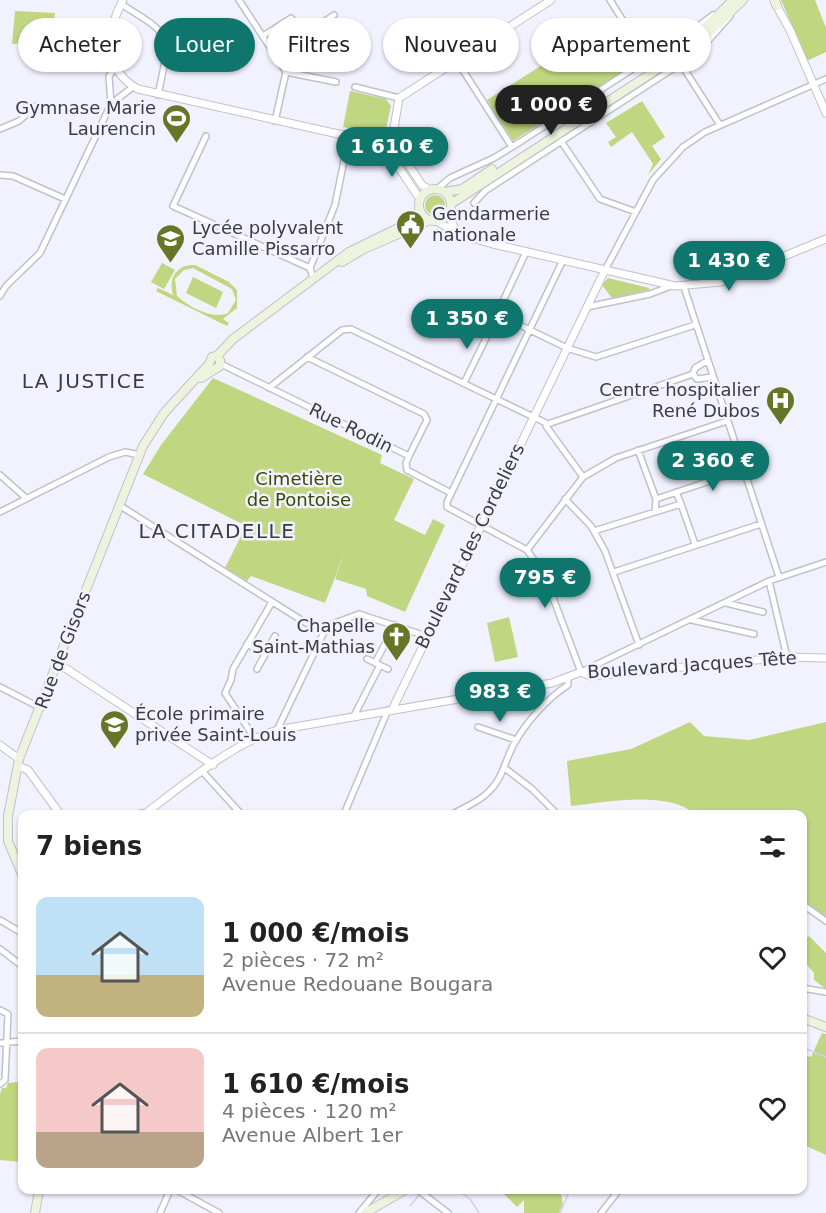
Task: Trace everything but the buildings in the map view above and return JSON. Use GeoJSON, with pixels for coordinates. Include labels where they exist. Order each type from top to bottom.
{"type":"FeatureCollection","features":[{"type":"Feature","properties":{"kind":"main road"},"geometry":{"type":"LineString","coordinates":[[736,1],[726,17],[699,42],[477,185],[451,204],[448,214],[433,221],[420,210],[420,199],[437,191],[462,189],[683,48],[736,1]]}},
{"type":"Feature","properties":{"kind":"main road"},"geometry":{"type":"LineString","coordinates":[[437,191],[451,204]]}},
{"type":"Feature","properties":{"kind":"main road","name":"Rue de Gisors"},"geometry":{"type":"LineString","coordinates":[[216,361],[313,278],[349,252],[410,222],[420,210]]}},
{"type":"Feature","properties":{"kind":"main road","name":"Rue de Gisors"},"geometry":{"type":"LineString","coordinates":[[4,843],[19,763],[140,454],[188,392],[233,346],[341,263],[362,250],[433,221]]}},
{"type":"Feature","properties":{"kind":"main road"},"geometry":{"type":"LineString","coordinates":[[4,843],[18,867]]}},
{"type":"Feature","properties":{"kind":"main road"},"geometry":{"type":"LineString","coordinates":[[807,1020],[826,1027]]}},
{"type":"Feature","properties":{"kind":"main road"},"geometry":{"type":"LineString","coordinates":[[35,1213],[38,1194]]}},
{"type":"Feature","properties":{"kind":"main road"},"geometry":{"type":"LineString","coordinates":[[365,1213],[398,1194]]}},
{"type":"Feature","properties":{"kind":"street"},"geometry":{"type":"LineString","coordinates":[[239,0],[267,42]]}},
{"type":"Feature","properties":{"kind":"street"},"geometry":{"type":"LineString","coordinates":[[519,20],[550,0]]}},
{"type":"Feature","properties":{"kind":"street"},"geometry":{"type":"LineString","coordinates":[[610,0],[621,18]]}},
{"type":"Feature","properties":{"kind":"street"},"geometry":{"type":"LineString","coordinates":[[711,18],[736,1],[748,0]]}},
{"type":"Feature","properties":{"kind":"street"},"geometry":{"type":"LineString","coordinates":[[711,38],[722,27],[736,1]]}},
{"type":"Feature","properties":{"kind":"street"},"geometry":{"type":"LineString","coordinates":[[117,18],[122,2],[156,25],[165,39],[167,51],[158,95]]}},
{"type":"Feature","properties":{"kind":"street"},"geometry":{"type":"LineString","coordinates":[[775,2],[826,113]]}},
{"type":"Feature","properties":{"kind":"street"},"geometry":{"type":"LineString","coordinates":[[263,36],[291,18],[304,35],[334,15]]}},
{"type":"Feature","properties":{"kind":"street"},"geometry":{"type":"LineString","coordinates":[[111,104],[109,76],[112,72]]}},
{"type":"Feature","properties":{"kind":"street"},"geometry":{"type":"LineString","coordinates":[[121,72],[134,86],[158,95],[383,144],[392,140]]}},
{"type":"Feature","properties":{"kind":"street"},"geometry":{"type":"LineString","coordinates":[[275,121],[286,72],[336,82]]}},
{"type":"Feature","properties":{"kind":"street"},"geometry":{"type":"LineString","coordinates":[[355,87],[399,98],[440,72]]}},
{"type":"Feature","properties":{"kind":"street"},"geometry":{"type":"LineString","coordinates":[[464,72],[512,147]]}},
{"type":"Feature","properties":{"kind":"street"},"geometry":{"type":"LineString","coordinates":[[399,98],[392,140],[422,185],[437,191],[450,178],[512,147],[627,72]]}},
{"type":"Feature","properties":{"kind":"street"},"geometry":{"type":"LineString","coordinates":[[474,203],[485,191],[669,72]]}},
{"type":"Feature","properties":{"kind":"street"},"geometry":{"type":"LineString","coordinates":[[686,72],[720,125]]}},
{"type":"Feature","properties":{"kind":"street"},"geometry":{"type":"LineString","coordinates":[[605,270],[653,180],[670,159],[694,139],[720,125],[826,79]]}},
{"type":"Feature","properties":{"kind":"street"},"geometry":{"type":"LineString","coordinates":[[0,296],[6,286],[40,253],[111,104],[134,86]]}},
{"type":"Feature","properties":{"kind":"street"},"geometry":{"type":"LineString","coordinates":[[0,129],[19,121],[36,106]]}},
{"type":"Feature","properties":{"kind":"street"},"geometry":{"type":"LineString","coordinates":[[206,136],[173,206],[310,268]]}},
{"type":"Feature","properties":{"kind":"street"},"geometry":{"type":"LineString","coordinates":[[313,278],[310,268],[332,212],[349,136]]}},
{"type":"Feature","properties":{"kind":"street"},"geometry":{"type":"LineString","coordinates":[[561,141],[600,199],[636,212]]}},
{"type":"Feature","properties":{"kind":"street"},"geometry":{"type":"LineString","coordinates":[[383,144],[420,199]]}},
{"type":"Feature","properties":{"kind":"street"},"geometry":{"type":"LineString","coordinates":[[0,175],[13,176],[65,199]]}},
{"type":"Feature","properties":{"kind":"street"},"geometry":{"type":"LineString","coordinates":[[477,185],[485,191]]}},
{"type":"Feature","properties":{"kind":"street"},"geometry":{"type":"LineString","coordinates":[[448,214],[456,231]]}},
{"type":"Feature","properties":{"kind":"street"},"geometry":{"type":"LineString","coordinates":[[433,221],[462,235],[526,252],[671,286],[684,287],[721,282],[826,239]]}},
{"type":"Feature","properties":{"kind":"street"},"geometry":{"type":"LineString","coordinates":[[526,252],[497,314],[567,348],[596,357],[695,325]]}},
{"type":"Feature","properties":{"kind":"street"},"geometry":{"type":"LineString","coordinates":[[563,260],[451,493],[447,507],[527,550],[544,574],[581,672],[769,581],[826,562]]}},
{"type":"Feature","properties":{"kind":"street","name":"Boulevard des Cordeliers"},"geometry":{"type":"LineString","coordinates":[[390,710],[605,270]]}},
{"type":"Feature","properties":{"kind":"street"},"geometry":{"type":"LineString","coordinates":[[587,307],[650,294],[671,286]]}},
{"type":"Feature","properties":{"kind":"street"},"geometry":{"type":"LineString","coordinates":[[684,287],[779,578]]}},
{"type":"Feature","properties":{"kind":"street"},"geometry":{"type":"LineString","coordinates":[[464,383],[492,326]]}},
{"type":"Feature","properties":{"kind":"street"},"geometry":{"type":"LineString","coordinates":[[269,387],[342,330],[351,329],[548,424],[693,375]]}},
{"type":"Feature","properties":{"kind":"street"},"geometry":{"type":"LineString","coordinates":[[307,357],[424,414],[427,420],[409,456]]}},
{"type":"Feature","properties":{"kind":"street","name":"Rue Rodin"},"geometry":{"type":"LineString","coordinates":[[216,361],[409,456],[406,464],[407,470],[451,493]]}},
{"type":"Feature","properties":{"kind":"street"},"geometry":{"type":"LineString","coordinates":[[693,375],[695,368],[707,361]]}},
{"type":"Feature","properties":{"kind":"street"},"geometry":{"type":"LineString","coordinates":[[693,375],[697,379],[712,376]]}},
{"type":"Feature","properties":{"kind":"street"},"geometry":{"type":"LineString","coordinates":[[527,550],[583,477],[606,463],[638,450],[727,421]]}},
{"type":"Feature","properties":{"kind":"street"},"geometry":{"type":"LineString","coordinates":[[548,424],[546,426],[583,477]]}},
{"type":"Feature","properties":{"kind":"street"},"geometry":{"type":"LineString","coordinates":[[638,450],[656,499],[655,512]]}},
{"type":"Feature","properties":{"kind":"street"},"geometry":{"type":"LineString","coordinates":[[0,512],[125,453],[140,454]]}},
{"type":"Feature","properties":{"kind":"street"},"geometry":{"type":"LineString","coordinates":[[656,499],[743,470]]}},
{"type":"Feature","properties":{"kind":"street"},"geometry":{"type":"LineString","coordinates":[[0,475],[26,498]]}},
{"type":"Feature","properties":{"kind":"street"},"geometry":{"type":"LineString","coordinates":[[676,492],[695,544]]}},
{"type":"Feature","properties":{"kind":"street"},"geometry":{"type":"LineString","coordinates":[[565,499],[594,531],[614,572],[639,645]]}},
{"type":"Feature","properties":{"kind":"street"},"geometry":{"type":"LineString","coordinates":[[594,531],[681,504]]}},
{"type":"Feature","properties":{"kind":"street"},"geometry":{"type":"LineString","coordinates":[[119,505],[306,623],[327,626],[359,614],[426,636]]}},
{"type":"Feature","properties":{"kind":"street"},"geometry":{"type":"LineString","coordinates":[[614,572],[761,524]]}},
{"type":"Feature","properties":{"kind":"street"},"geometry":{"type":"LineString","coordinates":[[769,581],[787,657]]}},
{"type":"Feature","properties":{"kind":"street"},"geometry":{"type":"LineString","coordinates":[[255,739],[225,693],[233,669],[272,602]]}},
{"type":"Feature","properties":{"kind":"street"},"geometry":{"type":"LineString","coordinates":[[726,603],[763,612]]}},
{"type":"Feature","properties":{"kind":"street"},"geometry":{"type":"LineString","coordinates":[[692,620],[754,634]]}},
{"type":"Feature","properties":{"kind":"street"},"geometry":{"type":"LineString","coordinates":[[354,716],[395,625]]}},
{"type":"Feature","properties":{"kind":"street"},"geometry":{"type":"LineString","coordinates":[[277,730],[327,626]]}},
{"type":"Feature","properties":{"kind":"street"},"geometry":{"type":"LineString","coordinates":[[257,669],[275,636]]}},
{"type":"Feature","properties":{"kind":"street"},"geometry":{"type":"LineString","coordinates":[[247,644],[265,654]]}},
{"type":"Feature","properties":{"kind":"street","name":"Boulevard Jacques Tête"},"geometry":{"type":"LineString","coordinates":[[150,810],[202,771],[255,739],[277,730],[568,678],[581,672],[590,676],[787,657],[826,658]]}},
{"type":"Feature","properties":{"kind":"street"},"geometry":{"type":"LineString","coordinates":[[366,659],[388,669]]}},
{"type":"Feature","properties":{"kind":"street"},"geometry":{"type":"LineString","coordinates":[[59,664],[213,765]]}},
{"type":"Feature","properties":{"kind":"street"},"geometry":{"type":"LineString","coordinates":[[460,810],[485,796],[506,769],[516,740],[549,700],[568,685],[568,678]]}},
{"type":"Feature","properties":{"kind":"street"},"geometry":{"type":"LineString","coordinates":[[0,687],[41,708]]}},
{"type":"Feature","properties":{"kind":"street"},"geometry":{"type":"LineString","coordinates":[[346,810],[390,710]]}},
{"type":"Feature","properties":{"kind":"street"},"geometry":{"type":"LineString","coordinates":[[478,727],[516,740]]}},
{"type":"Feature","properties":{"kind":"street"},"geometry":{"type":"LineString","coordinates":[[0,745],[28,770],[57,810]]}},
{"type":"Feature","properties":{"kind":"street"},"geometry":{"type":"LineString","coordinates":[[506,769],[532,789],[549,810]]}},
{"type":"Feature","properties":{"kind":"street"},"geometry":{"type":"LineString","coordinates":[[202,771],[237,810]]}},
{"type":"Feature","properties":{"kind":"street"},"geometry":{"type":"LineString","coordinates":[[807,908],[826,921]]}},
{"type":"Feature","properties":{"kind":"street"},"geometry":{"type":"LineString","coordinates":[[0,921],[18,931]]}},
{"type":"Feature","properties":{"kind":"street"},"geometry":{"type":"LineString","coordinates":[[0,949],[18,963]]}},
{"type":"Feature","properties":{"kind":"street"},"geometry":{"type":"LineString","coordinates":[[807,989],[826,992]]}},
{"type":"Feature","properties":{"kind":"street"},"geometry":{"type":"LineString","coordinates":[[0,1010],[8,1014],[3,1042],[5,1080],[0,1083]]}},
{"type":"Feature","properties":{"kind":"street"},"geometry":{"type":"LineString","coordinates":[[3,1042],[18,1041]]}},
{"type":"Feature","properties":{"kind":"street"},"geometry":{"type":"LineString","coordinates":[[160,1213],[168,1194]]}},
{"type":"Feature","properties":{"kind":"street"},"geometry":{"type":"LineString","coordinates":[[184,1194],[219,1213]]}},
{"type":"Feature","properties":{"kind":"street"},"geometry":{"type":"LineString","coordinates":[[359,1213],[375,1194]]}},
{"type":"Feature","properties":{"kind":"street"},"geometry":{"type":"LineString","coordinates":[[423,1194],[448,1213]]}},
{"type":"Feature","properties":{"kind":"street"},"geometry":{"type":"LineString","coordinates":[[602,1213],[616,1194]]}},
{"type":"Feature","properties":{"kind":"green space"},"geometry":{"type":"Polygon","coordinates":[[[781,0],[815,0],[826,28],[826,52],[807,61],[781,0]]]}},
{"type":"Feature","properties":{"kind":"green space"},"geometry":{"type":"Polygon","coordinates":[[[15,11],[55,13],[54,18],[18,18],[18,44],[12,44],[15,11]]]}},
{"type":"Feature","properties":{"kind":"green space"},"geometry":{"type":"Polygon","coordinates":[[[531,72],[622,72],[513,141],[487,100],[531,72]]]}},
{"type":"Feature","properties":{"kind":"green space"},"geometry":{"type":"Polygon","coordinates":[[[350,91],[386,99],[391,106],[386,129],[379,134],[343,127],[350,91]]]}},
{"type":"Feature","properties":{"kind":"green space"},"geometry":{"type":"Polygon","coordinates":[[[642,101],[665,137],[652,146],[661,159],[648,175],[653,164],[632,132],[611,147],[608,142],[616,137],[606,123],[642,101]]]}},
{"type":"Feature","properties":{"kind":"green space"},"geometry":{"type":"Polygon","coordinates":[[[435,195],[442,198],[445,205],[442,212],[435,215],[428,212],[425,205],[428,198],[435,195]]]}},
{"type":"Feature","properties":{"kind":"green space"},"geometry":{"type":"Polygon","coordinates":[[[162,263],[175,270],[164,289],[151,282],[162,263]]]}},
{"type":"Feature","properties":{"kind":"green space"},"geometry":{"type":"Polygon","coordinates":[[[189,265],[195,265],[229,282],[237,290],[237,308],[223,319],[229,323],[227,326],[156,291],[158,288],[173,295],[172,283],[175,273],[189,265]],[[193,268],[184,270],[175,279],[177,296],[194,308],[208,314],[228,313],[236,300],[232,289],[193,268]]]}},
{"type":"Feature","properties":{"kind":"green space"},"geometry":{"type":"Polygon","coordinates":[[[193,277],[223,292],[216,308],[186,293],[193,277]]]}},
{"type":"Feature","properties":{"kind":"green space"},"geometry":{"type":"Polygon","coordinates":[[[608,278],[649,288],[649,290],[612,298],[602,285],[608,278]]]}},
{"type":"Feature","properties":{"kind":"green space","name":"Cimetière de Pontoise"},"geometry":{"type":"Polygon","coordinates":[[[213,378],[382,455],[380,463],[414,479],[394,520],[425,535],[433,519],[445,525],[405,612],[367,596],[366,589],[335,579],[346,549],[325,603],[251,576],[247,581],[225,568],[246,526],[143,474],[161,445],[213,378]]]}},
{"type":"Feature","properties":{"kind":"green space"},"geometry":{"type":"Polygon","coordinates":[[[509,617],[518,657],[495,662],[487,623],[509,617]]]}},
{"type":"Feature","properties":{"kind":"green space"},"geometry":{"type":"Polygon","coordinates":[[[690,722],[704,736],[749,740],[826,722],[826,919],[807,903],[807,810],[688,810],[669,802],[653,800],[618,800],[571,806],[567,761],[631,749],[690,722]]]}},
{"type":"Feature","properties":{"kind":"green space"},"geometry":{"type":"Polygon","coordinates":[[[809,936],[826,953],[826,989],[814,980],[814,973],[807,965],[807,937],[809,936]]]}},
{"type":"Feature","properties":{"kind":"green space"},"geometry":{"type":"Polygon","coordinates":[[[822,1033],[826,1034],[826,1155],[807,1146],[807,1056],[811,1057],[822,1033]]]}},
{"type":"Feature","properties":{"kind":"green space"},"geometry":{"type":"Polygon","coordinates":[[[18,1082],[18,1162],[0,1160],[0,1094],[2,1088],[6,1088],[8,1083],[18,1082]]]}},
{"type":"Feature","properties":{"kind":"green space"},"geometry":{"type":"Polygon","coordinates":[[[504,1194],[561,1194],[563,1204],[559,1213],[524,1213],[524,1200],[517,1207],[504,1194]]]}},
{"type":"Feature","properties":{"kind":"waterway"},"geometry":{"type":"LineString","coordinates":[[807,1049],[826,1057]]}},
{"type":"Feature","properties":{"kind":"waterway"},"geometry":{"type":"LineString","coordinates":[[463,1194],[470,1199],[479,1213]]}},
{"type":"Feature","properties":{"kind":"waterway"},"geometry":{"type":"LineString","coordinates":[[560,1213],[568,1194]]}},
{"type":"Feature","properties":{"kind":"waterway"},"geometry":{"type":"LineString","coordinates":[[410,1206],[419,1195]]}},
{"type":"Feature","properties":{"kind":"tunnel"},"geometry":{"type":"LineString","coordinates":[[492,326],[497,314]]}},
{"type":"Feature","properties":{"kind":"place","name":"Gymnase Marie Laurencin"},"geometry":{"type":"Point","coordinates":[177,144]}},
{"type":"Feature","properties":{"kind":"place","name":"Gendarmerie nationale"},"geometry":{"type":"Point","coordinates":[411,250]}},
{"type":"Feature","properties":{"kind":"place","name":"Lycée polyvalent Camille Pissarro"},"geometry":{"type":"Point","coordinates":[171,264]}},
{"type":"Feature","properties":{"kind":"place","name":"Centre hospitalier René Dubos"},"geometry":{"type":"Point","coordinates":[781,426]}},
{"type":"Feature","properties":{"kind":"place","name":"Chapelle Saint-Mathias"},"geometry":{"type":"Point","coordinates":[396,662]}},
{"type":"Feature","properties":{"kind":"place","name":"École primaire privée Saint-Louis"},"geometry":{"type":"Point","coordinates":[114,750]}},
{"type":"Feature","properties":{"kind":"district","name":"LA JUSTICE"},"geometry":{"type":"Point","coordinates":[84,381]}},
{"type":"Feature","properties":{"kind":"district","name":"LA CITADELLE"},"geometry":{"type":"Point","coordinates":[217,531]}}]}
